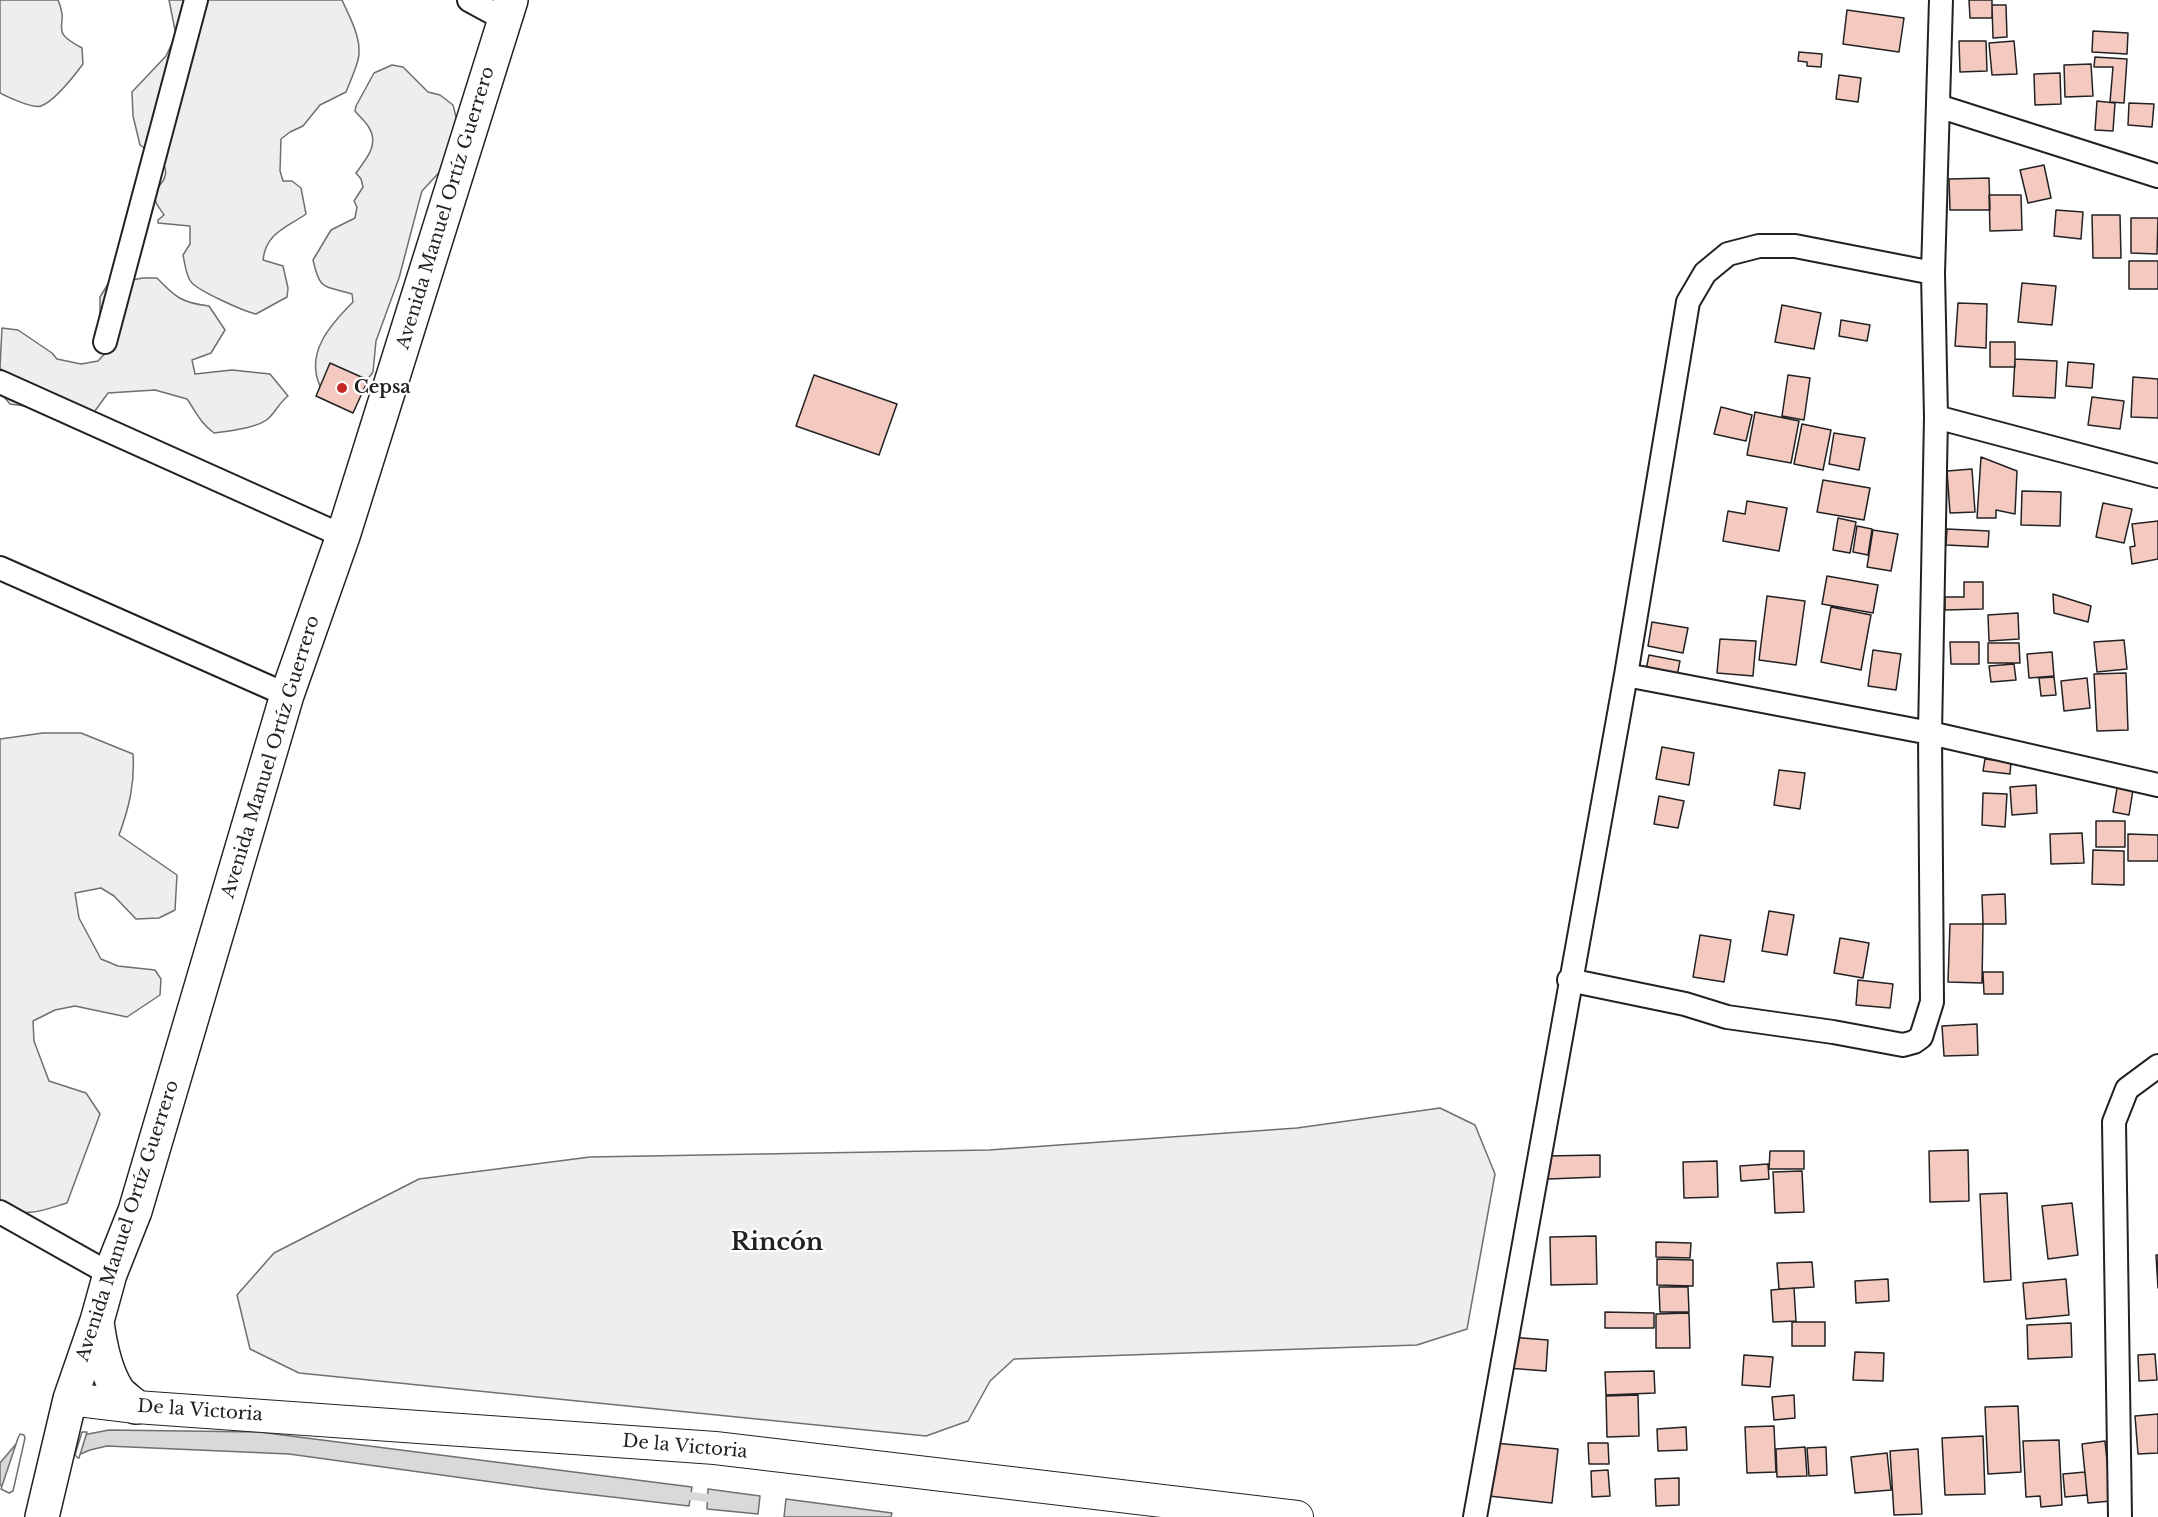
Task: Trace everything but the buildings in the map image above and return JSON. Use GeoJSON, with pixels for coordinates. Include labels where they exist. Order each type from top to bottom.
{"type":"FeatureCollection","features":[{"type":"Feature","properties":{"kind":"main road","name":"Avenida Manuel Ortíz Guerrero"},"geometry":{"type":"LineString","coordinates":[[42,1517],[70,1399],[97,1321],[110,1274],[135,1211],[287,695],[343,536],[508,10]]}},
{"type":"Feature","properties":{"kind":"main road"},"geometry":{"type":"LineString","coordinates":[[97,1321],[107,1369],[119,1392],[136,1407]]}},
{"type":"Feature","properties":{"kind":"main road","name":"De la Victoria"},"geometry":{"type":"LineString","coordinates":[[70,1399],[136,1407],[715,1448],[1297,1517]]}},
{"type":"Feature","properties":{"kind":"street"},"geometry":{"type":"LineString","coordinates":[[105,342],[196,0]]}},
{"type":"Feature","properties":{"kind":"street"},"geometry":{"type":"LineString","coordinates":[[469,0],[508,10]]}},
{"type":"Feature","properties":{"kind":"street"},"geometry":{"type":"LineString","coordinates":[[1569,980],[1685,1004],[1727,1017],[1833,1032],[1890,1044],[1903,1045],[1921,1037],[1932,1002],[1930,733],[1936,417],[1934,273],[1941,0]]}},
{"type":"Feature","properties":{"kind":"street"},"geometry":{"type":"LineString","coordinates":[[1938,106],[2158,176]]}},
{"type":"Feature","properties":{"kind":"street"},"geometry":{"type":"LineString","coordinates":[[1475,1517],[1569,980],[1626,675],[1688,302],[1705,273],[1728,254],[1759,246],[1795,246],[1934,273]]}},
{"type":"Feature","properties":{"kind":"street"},"geometry":{"type":"LineString","coordinates":[[0,382],[343,536]]}},
{"type":"Feature","properties":{"kind":"street"},"geometry":{"type":"LineString","coordinates":[[1936,417],[2158,476]]}},
{"type":"Feature","properties":{"kind":"street"},"geometry":{"type":"LineString","coordinates":[[0,568],[287,695]]}},
{"type":"Feature","properties":{"kind":"street"},"geometry":{"type":"LineString","coordinates":[[1626,675],[1930,733],[2158,785]]}},
{"type":"Feature","properties":{"kind":"street"},"geometry":{"type":"LineString","coordinates":[[2120,1517],[2114,1122],[2127,1089],[2158,1066]]}},
{"type":"Feature","properties":{"kind":"street"},"geometry":{"type":"LineString","coordinates":[[0,1212],[110,1274]]}},
{"type":"Feature","properties":{"kind":"shaded area"},"geometry":{"type":"Polygon","coordinates":[[[0,0],[58,0],[62,17],[62,32],[71,42],[82,48],[83,64],[58,94],[41,106],[14,100],[0,93],[0,0]]]}},
{"type":"Feature","properties":{"kind":"shaded area"},"geometry":{"type":"Polygon","coordinates":[[[169,0],[342,0],[357,37],[358,60],[346,92],[320,105],[303,126],[281,139],[280,171],[283,181],[292,181],[301,188],[306,214],[278,232],[268,243],[263,260],[283,266],[288,288],[287,297],[256,314],[222,301],[192,283],[187,274],[183,255],[190,244],[190,226],[158,223],[164,215],[156,202],[155,194],[166,172],[162,162],[140,145],[133,116],[132,92],[166,56],[176,35],[169,0]]]}},
{"type":"Feature","properties":{"kind":"shaded area"},"geometry":{"type":"Polygon","coordinates":[[[392,65],[403,67],[428,92],[440,95],[453,105],[459,129],[446,165],[422,191],[399,278],[376,341],[373,372],[364,384],[320,386],[316,374],[316,362],[322,340],[353,302],[352,294],[321,282],[313,260],[331,230],[355,218],[357,207],[354,201],[363,187],[356,173],[371,151],[373,139],[368,126],[355,111],[356,106],[374,73],[392,65]]]}},
{"type":"Feature","properties":{"kind":"shaded area"},"geometry":{"type":"Polygon","coordinates":[[[157,278],[180,298],[209,306],[225,330],[211,353],[192,360],[195,374],[232,370],[270,374],[288,396],[269,418],[251,427],[214,433],[202,422],[187,399],[155,390],[108,393],[92,415],[10,404],[0,392],[5,376],[0,367],[2,328],[18,330],[52,353],[57,359],[81,364],[98,361],[110,348],[112,326],[100,314],[100,297],[108,284],[157,278]]]}},
{"type":"Feature","properties":{"kind":"shaded area"},"geometry":{"type":"Polygon","coordinates":[[[43,733],[81,733],[133,754],[131,795],[119,835],[177,875],[175,910],[159,918],[136,919],[114,896],[101,888],[75,893],[79,918],[101,959],[118,966],[155,970],[161,979],[160,995],[127,1017],[75,1006],[55,1010],[33,1021],[34,1041],[49,1081],[86,1093],[100,1114],[67,1203],[41,1211],[18,1212],[0,1206],[0,739],[43,733]]]}},
{"type":"Feature","properties":{"kind":"shaded area"},"geometry":{"type":"Polygon","coordinates":[[[1440,1108],[1475,1125],[1495,1174],[1467,1329],[1417,1345],[1014,1359],[990,1381],[968,1421],[926,1436],[299,1373],[250,1349],[237,1295],[274,1253],[419,1179],[590,1157],[989,1150],[1297,1128],[1440,1108]]]}},
{"type":"Feature","properties":{"kind":"shaded area"},"geometry":{"type":"Polygon","coordinates":[[[109,1430],[259,1432],[692,1487],[689,1506],[543,1489],[289,1454],[107,1446],[78,1455],[83,1435],[109,1430]]]}},
{"type":"Feature","properties":{"kind":"shaded area"},"geometry":{"type":"Polygon","coordinates":[[[22,1437],[10,1490],[0,1485],[0,1463],[22,1437]]]}},
{"type":"Feature","properties":{"kind":"shaded area"},"geometry":{"type":"Polygon","coordinates":[[[708,1489],[760,1496],[758,1514],[707,1509],[708,1489]]]}},
{"type":"Feature","properties":{"kind":"shaded area"},"geometry":{"type":"Polygon","coordinates":[[[786,1499],[892,1513],[891,1517],[784,1517],[786,1499]]]}},
{"type":"Feature","properties":{"kind":"pier"},"geometry":{"type":"Polygon","coordinates":[[[82,1432],[87,1432],[78,1458],[75,1455],[82,1432]]]}},
{"type":"Feature","properties":{"kind":"pier"},"geometry":{"type":"Polygon","coordinates":[[[20,1434],[25,1438],[13,1491],[9,1493],[1,1489],[20,1434]]]}},
{"type":"Feature","properties":{"kind":"waterway"},"geometry":{"type":"LineString","coordinates":[[682,1495],[717,1499]]}},
{"type":"Feature","properties":{"kind":"place","name":"Cepsa"},"geometry":{"type":"Point","coordinates":[342,388]}},
{"type":"Feature","properties":{"kind":"district","name":"Rincón"},"geometry":{"type":"Point","coordinates":[777,1243]}}]}
